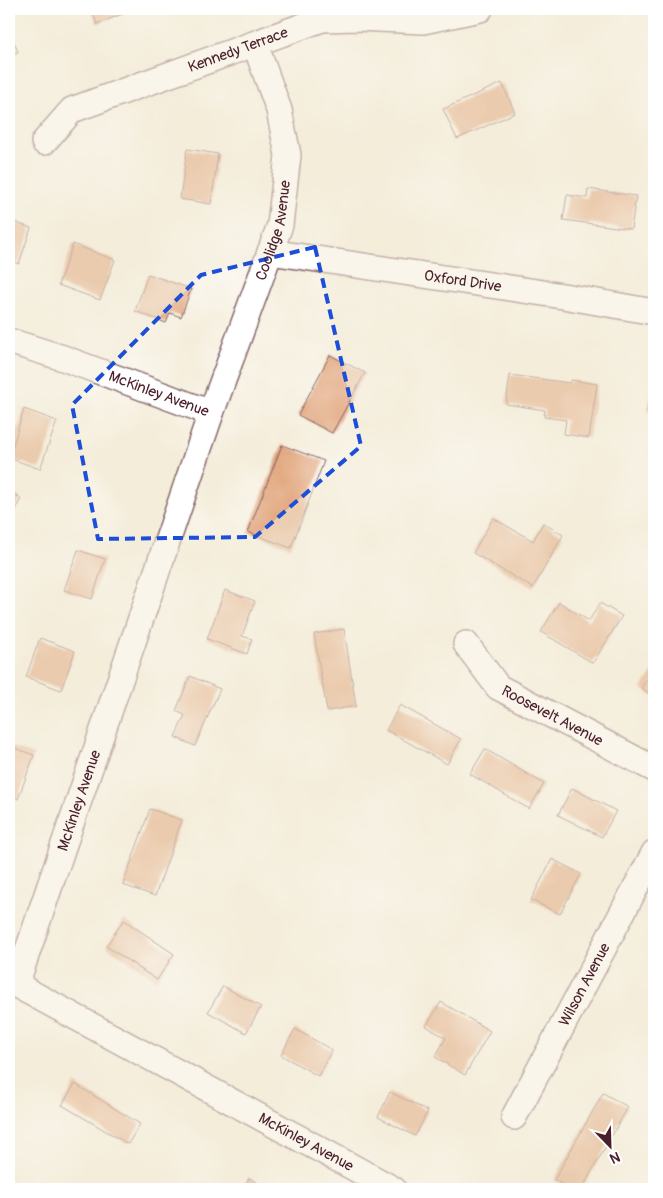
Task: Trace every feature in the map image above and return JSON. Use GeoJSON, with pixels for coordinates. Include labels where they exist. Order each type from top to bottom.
{"type":"FeatureCollection","features":[{"type":"Feature","properties":{"kind":"street","name":"Kennedy Terrace"},"geometry":{"type":"LineString","coordinates":[[44,142],[72,110],[322,19],[357,18],[422,21],[480,9]]}},
{"type":"Feature","properties":{"kind":"street","name":"Coolidge Avenue"},"geometry":{"type":"LineString","coordinates":[[211,413],[280,225],[288,155],[280,110],[255,44]]}},
{"type":"Feature","properties":{"kind":"street","name":"Oxford Drive"},"geometry":{"type":"LineString","coordinates":[[270,252],[563,296],[654,312]]}},
{"type":"Feature","properties":{"kind":"street","name":"McKinley Avenue"},"geometry":{"type":"LineString","coordinates":[[9,341],[64,358],[211,413],[12,983],[392,1189]]}},
{"type":"Feature","properties":{"kind":"street","name":"Roosevelt Avenue"},"geometry":{"type":"LineString","coordinates":[[466,644],[498,687],[654,770]]}},
{"type":"Feature","properties":{"kind":"street","name":"Wilson Avenue"},"geometry":{"type":"LineString","coordinates":[[514,1117],[654,853]]}},
{"type":"Feature","properties":{"kind":"highlighted area"},"geometry":{"type":"Polygon","coordinates":[[[315,247],[361,446],[255,537],[98,539],[72,405],[201,275],[315,247]]]}},
{"type":"Feature","properties":{"kind":"building"},"geometry":{"type":"Polygon","coordinates":[[[91,9],[135,9],[97,24],[91,9]]]}},
{"type":"Feature","properties":{"kind":"building"},"geometry":{"type":"Polygon","coordinates":[[[9,29],[18,52],[9,56],[9,29]]]}},
{"type":"Feature","properties":{"kind":"building"},"geometry":{"type":"Polygon","coordinates":[[[502,83],[515,113],[457,139],[443,109],[502,83]]]}},
{"type":"Feature","properties":{"kind":"building"},"geometry":{"type":"Polygon","coordinates":[[[187,149],[218,154],[211,204],[180,199],[187,149]]]}},
{"type":"Feature","properties":{"kind":"building"},"geometry":{"type":"Polygon","coordinates":[[[588,189],[636,196],[631,229],[563,220],[567,195],[587,198],[588,189]]]}},
{"type":"Feature","properties":{"kind":"building"},"geometry":{"type":"Polygon","coordinates":[[[9,220],[31,228],[19,264],[9,260],[9,220]]]}},
{"type":"Feature","properties":{"kind":"building"},"geometry":{"type":"Polygon","coordinates":[[[73,244],[115,260],[100,300],[58,285],[73,244]]]}},
{"type":"Feature","properties":{"kind":"building"},"geometry":{"type":"Polygon","coordinates":[[[148,274],[191,289],[181,317],[170,313],[166,323],[135,311],[148,274]]]}},
{"type":"Feature","properties":{"kind":"building"},"geometry":{"type":"Polygon","coordinates":[[[330,355],[365,373],[332,433],[298,415],[330,355]]]}},
{"type":"Feature","properties":{"kind":"building"},"geometry":{"type":"Polygon","coordinates":[[[510,375],[570,383],[571,380],[597,384],[589,438],[564,434],[566,420],[544,417],[545,410],[506,404],[510,375]]]}},
{"type":"Feature","properties":{"kind":"building"},"geometry":{"type":"Polygon","coordinates":[[[654,384],[654,413],[647,411],[654,384]]]}},
{"type":"Feature","properties":{"kind":"building"},"geometry":{"type":"Polygon","coordinates":[[[24,409],[57,421],[40,469],[9,458],[24,409]]]}},
{"type":"Feature","properties":{"kind":"building"},"geometry":{"type":"Polygon","coordinates":[[[282,445],[324,461],[291,548],[248,532],[282,445]]]}},
{"type":"Feature","properties":{"kind":"building"},"geometry":{"type":"Polygon","coordinates":[[[9,492],[21,498],[9,525],[9,492]]]}},
{"type":"Feature","properties":{"kind":"building"},"geometry":{"type":"Polygon","coordinates":[[[493,518],[533,541],[543,523],[563,535],[533,588],[473,553],[493,518]]]}},
{"type":"Feature","properties":{"kind":"building"},"geometry":{"type":"Polygon","coordinates":[[[78,550],[105,559],[92,599],[64,590],[78,550]]]}},
{"type":"Feature","properties":{"kind":"building"},"geometry":{"type":"Polygon","coordinates":[[[225,590],[255,601],[242,636],[252,639],[247,654],[207,639],[225,590]]]}},
{"type":"Feature","properties":{"kind":"building"},"geometry":{"type":"Polygon","coordinates":[[[559,602],[589,621],[600,603],[622,616],[593,663],[541,632],[559,602]]]}},
{"type":"Feature","properties":{"kind":"building"},"geometry":{"type":"Polygon","coordinates":[[[344,629],[356,706],[327,711],[314,634],[344,629]]]}},
{"type":"Feature","properties":{"kind":"building"},"geometry":{"type":"Polygon","coordinates":[[[40,638],[75,651],[61,690],[26,677],[40,638]]]}},
{"type":"Feature","properties":{"kind":"building"},"geometry":{"type":"Polygon","coordinates":[[[654,670],[654,697],[641,688],[654,670]]]}},
{"type":"Feature","properties":{"kind":"building"},"geometry":{"type":"Polygon","coordinates":[[[190,676],[220,689],[195,746],[175,737],[185,715],[176,711],[190,676]]]}},
{"type":"Feature","properties":{"kind":"building"},"geometry":{"type":"Polygon","coordinates":[[[400,705],[461,739],[447,764],[386,730],[400,705]]]}},
{"type":"Feature","properties":{"kind":"building"},"geometry":{"type":"Polygon","coordinates":[[[9,746],[34,755],[18,799],[9,796],[9,746]]]}},
{"type":"Feature","properties":{"kind":"building"},"geometry":{"type":"Polygon","coordinates":[[[485,749],[544,784],[529,809],[470,774],[485,749]]]}},
{"type":"Feature","properties":{"kind":"building"},"geometry":{"type":"Polygon","coordinates":[[[572,788],[616,811],[602,837],[558,815],[572,788]]]}},
{"type":"Feature","properties":{"kind":"building"},"geometry":{"type":"Polygon","coordinates":[[[150,809],[182,820],[155,896],[123,885],[150,809]]]}},
{"type":"Feature","properties":{"kind":"building"},"geometry":{"type":"Polygon","coordinates":[[[552,859],[581,874],[560,914],[531,900],[552,859]]]}},
{"type":"Feature","properties":{"kind":"building"},"geometry":{"type":"Polygon","coordinates":[[[124,920],[174,954],[157,980],[106,946],[124,920]]]}},
{"type":"Feature","properties":{"kind":"building"},"geometry":{"type":"Polygon","coordinates":[[[223,986],[261,1007],[246,1033],[208,1012],[223,986]]]}},
{"type":"Feature","properties":{"kind":"building"},"geometry":{"type":"Polygon","coordinates":[[[441,1002],[490,1031],[465,1075],[435,1057],[446,1038],[426,1026],[441,1002]]]}},
{"type":"Feature","properties":{"kind":"building"},"geometry":{"type":"Polygon","coordinates":[[[295,1029],[332,1050],[318,1076],[281,1055],[295,1029]]]}},
{"type":"Feature","properties":{"kind":"building"},"geometry":{"type":"Polygon","coordinates":[[[75,1084],[140,1124],[128,1144],[62,1105],[75,1084]]]}},
{"type":"Feature","properties":{"kind":"building"},"geometry":{"type":"Polygon","coordinates":[[[390,1092],[428,1111],[415,1136],[378,1117],[390,1092]]]}},
{"type":"Feature","properties":{"kind":"building"},"geometry":{"type":"Polygon","coordinates":[[[603,1093],[628,1107],[582,1189],[571,1189],[554,1180],[603,1093]]]}},
{"type":"Feature","properties":{"kind":"building"},"geometry":{"type":"Polygon","coordinates":[[[249,1178],[269,1189],[242,1189],[249,1178]]]}}]}
